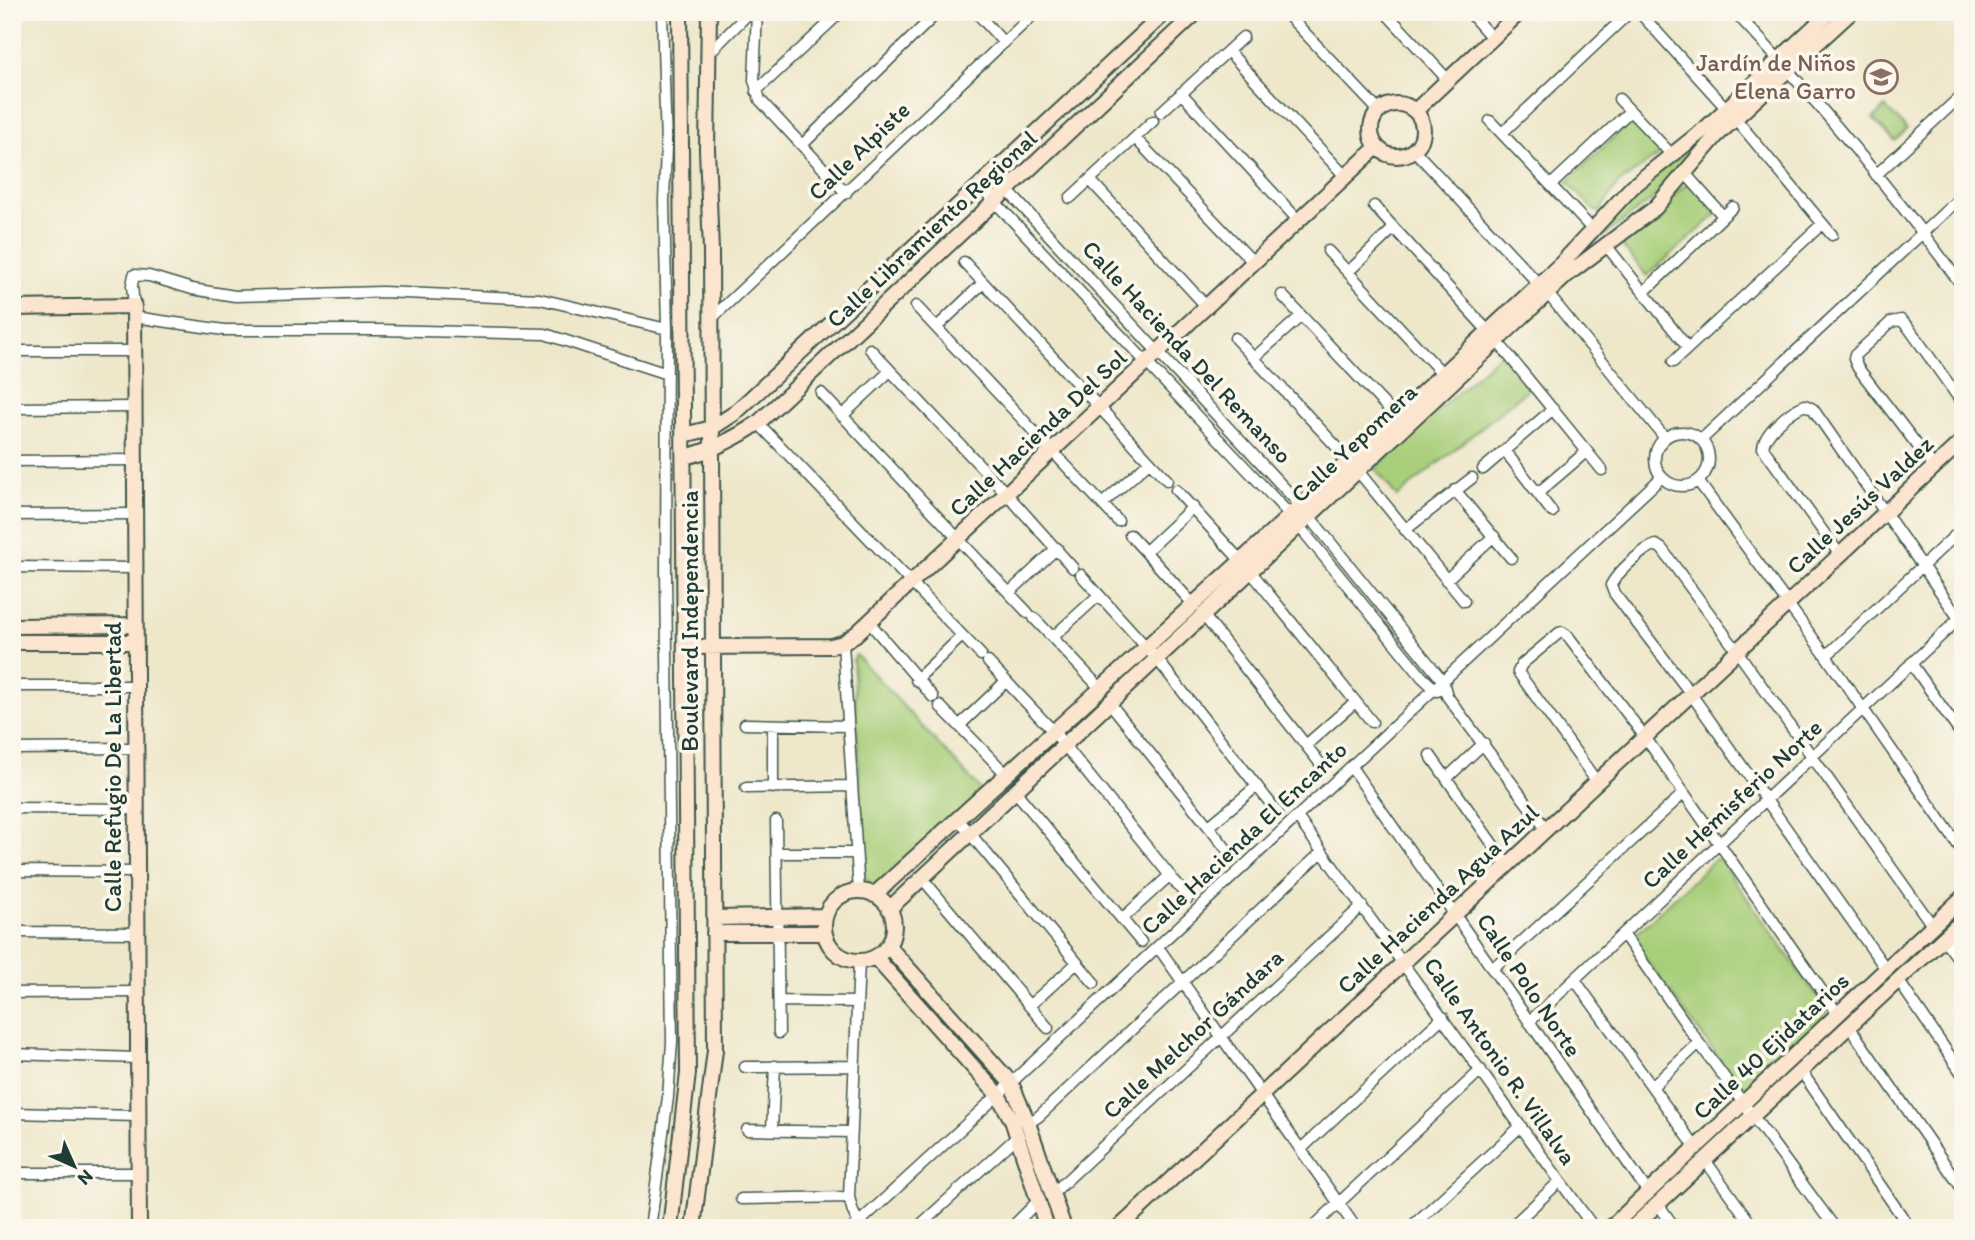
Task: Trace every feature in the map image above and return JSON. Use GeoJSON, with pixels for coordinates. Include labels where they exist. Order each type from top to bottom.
{"type":"FeatureCollection","features":[{"type":"Feature","properties":{"kind":"street"},"geometry":{"type":"LineString","coordinates":[[650,1228],[668,1097],[672,1042],[664,201],[666,146],[662,12]]}},
{"type":"Feature","properties":{"kind":"street","name":"Boulevard Independencia"},"geometry":{"type":"LineString","coordinates":[[670,1228],[688,1073],[687,647],[680,12]]}},
{"type":"Feature","properties":{"kind":"street","name":"Boulevard Independencia"},"geometry":{"type":"LineString","coordinates":[[693,1228],[715,1050],[711,251],[707,149],[709,12]]}},
{"type":"Feature","properties":{"kind":"street"},"geometry":{"type":"LineString","coordinates":[[709,53],[750,12]]}},
{"type":"Feature","properties":{"kind":"street"},"geometry":{"type":"LineString","coordinates":[[757,12],[754,65],[756,91],[768,109],[846,193]]}},
{"type":"Feature","properties":{"kind":"street"},"geometry":{"type":"LineString","coordinates":[[756,91],[841,12]]}},
{"type":"Feature","properties":{"kind":"street"},"geometry":{"type":"LineString","coordinates":[[802,145],[938,12]]}},
{"type":"Feature","properties":{"kind":"street"},"geometry":{"type":"LineString","coordinates":[[976,12],[1004,43]]}},
{"type":"Feature","properties":{"kind":"street","name":"Calle Alpiste"},"geometry":{"type":"LineString","coordinates":[[710,320],[1036,12]]}},
{"type":"Feature","properties":{"kind":"street","name":"Calle Libramiento Regional"},"geometry":{"type":"LineString","coordinates":[[684,435],[712,428],[735,412],[1166,12]]}},
{"type":"Feature","properties":{"kind":"street","name":"Calle Libramiento Regional"},"geometry":{"type":"LineString","coordinates":[[685,457],[712,450],[737,438],[758,423],[1197,12]]}},
{"type":"Feature","properties":{"kind":"street"},"geometry":{"type":"LineString","coordinates":[[1285,12],[1379,111]]}},
{"type":"Feature","properties":{"kind":"street"},"geometry":{"type":"LineString","coordinates":[[1385,12],[1448,80]]}},
{"type":"Feature","properties":{"kind":"street"},"geometry":{"type":"LineString","coordinates":[[1469,12],[1492,38]]}},
{"type":"Feature","properties":{"kind":"street"},"geometry":{"type":"LineString","coordinates":[[1415,111],[1520,12]]}},
{"type":"Feature","properties":{"kind":"street"},"geometry":{"type":"LineString","coordinates":[[1502,132],[1630,12]]}},
{"type":"Feature","properties":{"kind":"street"},"geometry":{"type":"LineString","coordinates":[[1639,12],[1730,113],[1832,235]]}},
{"type":"Feature","properties":{"kind":"street"},"geometry":{"type":"LineString","coordinates":[[1735,12],[1784,64],[1923,232],[1963,287]]}},
{"type":"Feature","properties":{"kind":"street","name":"Calle Yepomera"},"geometry":{"type":"LineString","coordinates":[[1784,64],[1830,12]]}},
{"type":"Feature","properties":{"kind":"street","name":"Calle Yepomera"},"geometry":{"type":"LineString","coordinates":[[1543,289],[1632,187],[1730,113],[1784,64],[1851,12]]}},
{"type":"Feature","properties":{"kind":"street"},"geometry":{"type":"LineString","coordinates":[[1161,112],[1243,37]]}},
{"type":"Feature","properties":{"kind":"street"},"geometry":{"type":"LineString","coordinates":[[1227,51],[1345,176]]}},
{"type":"Feature","properties":{"kind":"street"},"geometry":{"type":"LineString","coordinates":[[1181,93],[1298,220]]}},
{"type":"Feature","properties":{"kind":"street"},"geometry":{"type":"LineString","coordinates":[[1876,175],[1963,94]]}},
{"type":"Feature","properties":{"kind":"street"},"geometry":{"type":"LineString","coordinates":[[1619,99],[1673,156]]}},
{"type":"Feature","properties":{"kind":"street"},"geometry":{"type":"LineString","coordinates":[[1397,104],[1415,111],[1423,130],[1421,141],[1414,150],[1395,156],[1377,147],[1371,128],[1379,111],[1397,104]]}},
{"type":"Feature","properties":{"kind":"street"},"geometry":{"type":"LineString","coordinates":[[1550,185],[1630,111]]}},
{"type":"Feature","properties":{"kind":"street","name":"Calle Yepomera"},"geometry":{"type":"LineString","coordinates":[[889,909],[1157,659],[1199,610],[1543,289],[1654,208],[1730,113]]}},
{"type":"Feature","properties":{"kind":"street"},"geometry":{"type":"LineString","coordinates":[[1070,198],[1153,121]]}},
{"type":"Feature","properties":{"kind":"street"},"geometry":{"type":"LineString","coordinates":[[1490,121],[1593,230]]}},
{"type":"Feature","properties":{"kind":"street"},"geometry":{"type":"LineString","coordinates":[[1135,138],[1253,262]]}},
{"type":"Feature","properties":{"kind":"street","name":"Calle Hacienda Del Sol"},"geometry":{"type":"LineString","coordinates":[[843,643],[869,622],[1160,352],[1377,147]]}},
{"type":"Feature","properties":{"kind":"street"},"geometry":{"type":"LineString","coordinates":[[1414,150],[1543,289],[1665,438]]}},
{"type":"Feature","properties":{"kind":"street"},"geometry":{"type":"LineString","coordinates":[[1684,172],[1723,216]]}},
{"type":"Feature","properties":{"kind":"street","name":"Calle Hacienda Del Remanso"},"geometry":{"type":"LineString","coordinates":[[993,175],[1160,352],[1443,681],[1447,696],[1546,829]]}},
{"type":"Feature","properties":{"kind":"street"},"geometry":{"type":"LineString","coordinates":[[1090,180],[1207,306]]}},
{"type":"Feature","properties":{"kind":"street","name":"Calle Hacienda Del Remanso"},"geometry":{"type":"LineString","coordinates":[[980,186],[1300,516],[1434,689],[1447,696]]}},
{"type":"Feature","properties":{"kind":"street"},"geometry":{"type":"LineString","coordinates":[[1701,440],[1963,195]]}},
{"type":"Feature","properties":{"kind":"street"},"geometry":{"type":"LineString","coordinates":[[1374,206],[1492,336],[1602,470]]}},
{"type":"Feature","properties":{"kind":"street"},"geometry":{"type":"LineString","coordinates":[[1644,292],[1733,207]]}},
{"type":"Feature","properties":{"kind":"street"},"geometry":{"type":"LineString","coordinates":[[1674,362],[1822,223]]}},
{"type":"Feature","properties":{"kind":"street"},"geometry":{"type":"LineString","coordinates":[[1348,272],[1394,228]]}},
{"type":"Feature","properties":{"kind":"street"},"geometry":{"type":"LineString","coordinates":[[1605,243],[1688,348]]}},
{"type":"Feature","properties":{"kind":"street"},"geometry":{"type":"LineString","coordinates":[[1328,251],[1442,373]]}},
{"type":"Feature","properties":{"kind":"street"},"geometry":{"type":"LineString","coordinates":[[964,262],[1167,480]]}},
{"type":"Feature","properties":{"kind":"street"},"geometry":{"type":"LineString","coordinates":[[134,312],[134,275],[235,296],[382,292],[540,299],[667,329]]}},
{"type":"Feature","properties":{"kind":"street"},"geometry":{"type":"LineString","coordinates":[[937,327],[982,283]]}},
{"type":"Feature","properties":{"kind":"street"},"geometry":{"type":"LineString","coordinates":[[1282,295],[1396,417]]}},
{"type":"Feature","properties":{"kind":"street"},"geometry":{"type":"LineString","coordinates":[[916,306],[1118,521]]}},
{"type":"Feature","properties":{"kind":"street"},"geometry":{"type":"LineString","coordinates":[[12,308],[134,312],[224,330],[545,334],[667,374]]}},
{"type":"Feature","properties":{"kind":"street","name":"Calle Refugio De La Libertad"},"geometry":{"type":"LineString","coordinates":[[134,312],[139,1228]]}},
{"type":"Feature","properties":{"kind":"street"},"geometry":{"type":"LineString","coordinates":[[1254,358],[1301,316]]}},
{"type":"Feature","properties":{"kind":"street"},"geometry":{"type":"LineString","coordinates":[[1934,467],[1858,368],[1855,355],[1891,322],[1901,320],[1963,404]]}},
{"type":"Feature","properties":{"kind":"street","name":"Calle Yepomera"},"geometry":{"type":"LineString","coordinates":[[1353,466],[1396,417],[1442,373],[1492,336]]}},
{"type":"Feature","properties":{"kind":"street"},"geometry":{"type":"LineString","coordinates":[[1235,338],[1353,466],[1464,601]]}},
{"type":"Feature","properties":{"kind":"street"},"geometry":{"type":"LineString","coordinates":[[870,349],[1157,659],[1278,813]]}},
{"type":"Feature","properties":{"kind":"street"},"geometry":{"type":"LineString","coordinates":[[12,351],[134,351]]}},
{"type":"Feature","properties":{"kind":"street"},"geometry":{"type":"LineString","coordinates":[[842,416],[890,372]]}},
{"type":"Feature","properties":{"kind":"street"},"geometry":{"type":"LineString","coordinates":[[821,393],[1101,689]]}},
{"type":"Feature","properties":{"kind":"street"},"geometry":{"type":"LineString","coordinates":[[1840,555],[1764,452],[1762,443],[1765,439],[1800,406],[1813,409],[1962,619]]}},
{"type":"Feature","properties":{"kind":"street"},"geometry":{"type":"LineString","coordinates":[[12,408],[134,407]]}},
{"type":"Feature","properties":{"kind":"street"},"geometry":{"type":"LineString","coordinates":[[1483,469],[1553,409]]}},
{"type":"Feature","properties":{"kind":"street"},"geometry":{"type":"LineString","coordinates":[[758,423],[1054,732],[1188,898]]}},
{"type":"Feature","properties":{"kind":"street"},"geometry":{"type":"LineString","coordinates":[[1688,433],[1701,440],[1709,461],[1698,481],[1683,486],[1675,485],[1662,477],[1655,461],[1665,438],[1672,434],[1688,433]]}},
{"type":"Feature","properties":{"kind":"street","name":"Calle Jesús Valdez"},"geometry":{"type":"LineString","coordinates":[[1788,603],[1963,440]]}},
{"type":"Feature","properties":{"kind":"street"},"geometry":{"type":"LineString","coordinates":[[1504,451],[1552,512]]}},
{"type":"Feature","properties":{"kind":"street"},"geometry":{"type":"LineString","coordinates":[[1538,493],[1587,451]]}},
{"type":"Feature","properties":{"kind":"street"},"geometry":{"type":"LineString","coordinates":[[12,461],[134,460]]}},
{"type":"Feature","properties":{"kind":"street"},"geometry":{"type":"LineString","coordinates":[[1102,504],[1149,462]]}},
{"type":"Feature","properties":{"kind":"street","name":"Calle Hacienda El Encanto"},"geometry":{"type":"LineString","coordinates":[[858,1226],[1662,477]]}},
{"type":"Feature","properties":{"kind":"street"},"geometry":{"type":"LineString","coordinates":[[1405,530],[1472,478]]}},
{"type":"Feature","properties":{"kind":"street"},"geometry":{"type":"LineString","coordinates":[[1698,481],[1826,656],[1963,852]]}},
{"type":"Feature","properties":{"kind":"street"},"geometry":{"type":"LineString","coordinates":[[1176,490],[1246,566],[1371,722]]}},
{"type":"Feature","properties":{"kind":"street"},"geometry":{"type":"LineString","coordinates":[[1455,490],[1511,558]]}},
{"type":"Feature","properties":{"kind":"street"},"geometry":{"type":"LineString","coordinates":[[1146,551],[1192,508]]}},
{"type":"Feature","properties":{"kind":"street"},"geometry":{"type":"LineString","coordinates":[[12,515],[134,514]]}},
{"type":"Feature","properties":{"kind":"street"},"geometry":{"type":"LineString","coordinates":[[1826,656],[1963,528]]}},
{"type":"Feature","properties":{"kind":"street"},"geometry":{"type":"LineString","coordinates":[[1130,535],[1199,610],[1323,767]]}},
{"type":"Feature","properties":{"kind":"street"},"geometry":{"type":"LineString","coordinates":[[1446,580],[1493,536]]}},
{"type":"Feature","properties":{"kind":"street"},"geometry":{"type":"LineString","coordinates":[[1886,969],[1691,694],[1614,593],[1611,585],[1616,577],[1648,547],[1659,547],[1737,651],[1933,925]]}},
{"type":"Feature","properties":{"kind":"street"},"geometry":{"type":"LineString","coordinates":[[1009,593],[1057,548]]}},
{"type":"Feature","properties":{"kind":"street"},"geometry":{"type":"LineString","coordinates":[[12,568],[135,568]]}},
{"type":"Feature","properties":{"kind":"street"},"geometry":{"type":"LineString","coordinates":[[1053,637],[1099,595]]}},
{"type":"Feature","properties":{"kind":"street","name":"Calle Hacienda Agua Azul"},"geometry":{"type":"LineString","coordinates":[[1119,1228],[1788,603]]}},
{"type":"Feature","properties":{"kind":"street","name":"Calle Yepomera"},"geometry":{"type":"LineString","coordinates":[[874,895],[1146,647],[1199,610]]}},
{"type":"Feature","properties":{"kind":"street","name":"Calle Hemisferio Norte"},"geometry":{"type":"LineString","coordinates":[[1529,1022],[1911,663],[1962,619]]}},
{"type":"Feature","properties":{"kind":"street"},"geometry":{"type":"LineString","coordinates":[[869,622],[933,697]]}},
{"type":"Feature","properties":{"kind":"street"},"geometry":{"type":"LineString","coordinates":[[12,625],[135,625]]}},
{"type":"Feature","properties":{"kind":"street"},"geometry":{"type":"LineString","coordinates":[[1597,782],[1518,671],[1522,664],[1559,633],[1565,634],[1644,737],[1838,1014]]}},
{"type":"Feature","properties":{"kind":"street"},"geometry":{"type":"LineString","coordinates":[[916,680],[962,636]]}},
{"type":"Feature","properties":{"kind":"street"},"geometry":{"type":"LineString","coordinates":[[12,642],[135,642]]}},
{"type":"Feature","properties":{"kind":"street"},"geometry":{"type":"LineString","coordinates":[[687,647],[819,647],[843,643],[859,892]]}},
{"type":"Feature","properties":{"kind":"street"},"geometry":{"type":"LineString","coordinates":[[1911,663],[1963,737]]}},
{"type":"Feature","properties":{"kind":"street"},"geometry":{"type":"LineString","coordinates":[[959,726],[1006,681]]}},
{"type":"Feature","properties":{"kind":"street"},"geometry":{"type":"LineString","coordinates":[[12,687],[135,686]]}},
{"type":"Feature","properties":{"kind":"street"},"geometry":{"type":"LineString","coordinates":[[1110,702],[1232,856]]}},
{"type":"Feature","properties":{"kind":"street"},"geometry":{"type":"LineString","coordinates":[[1306,745],[1355,702]]}},
{"type":"Feature","properties":{"kind":"street"},"geometry":{"type":"LineString","coordinates":[[940,706],[1007,775]]}},
{"type":"Feature","properties":{"kind":"street"},"geometry":{"type":"LineString","coordinates":[[745,724],[848,726]]}},
{"type":"Feature","properties":{"kind":"street"},"geometry":{"type":"LineString","coordinates":[[773,725],[773,788]]}},
{"type":"Feature","properties":{"kind":"street"},"geometry":{"type":"LineString","coordinates":[[668,738],[687,739]]}},
{"type":"Feature","properties":{"kind":"street"},"geometry":{"type":"LineString","coordinates":[[1447,778],[1484,743]]}},
{"type":"Feature","properties":{"kind":"street"},"geometry":{"type":"LineString","coordinates":[[12,749],[136,748]]}},
{"type":"Feature","properties":{"kind":"street"},"geometry":{"type":"LineString","coordinates":[[1430,755],[1508,866]]}},
{"type":"Feature","properties":{"kind":"street","name":"Calle Polo Norte"},"geometry":{"type":"LineString","coordinates":[[1351,767],[1648,1192]]}},
{"type":"Feature","properties":{"kind":"street"},"geometry":{"type":"LineString","coordinates":[[746,788],[852,786]]}},
{"type":"Feature","properties":{"kind":"street"},"geometry":{"type":"LineString","coordinates":[[1209,826],[1257,786]]}},
{"type":"Feature","properties":{"kind":"street"},"geometry":{"type":"LineString","coordinates":[[1015,791],[1141,942]]}},
{"type":"Feature","properties":{"kind":"street"},"geometry":{"type":"LineString","coordinates":[[1492,969],[1683,793]]}},
{"type":"Feature","properties":{"kind":"street"},"geometry":{"type":"LineString","coordinates":[[12,808],[136,809]]}},
{"type":"Feature","properties":{"kind":"street","name":"Calle Antonio R. Villalva"},"geometry":{"type":"LineString","coordinates":[[1297,817],[1594,1228]]}},
{"type":"Feature","properties":{"kind":"street"},"geometry":{"type":"LineString","coordinates":[[958,819],[1094,983]]}},
{"type":"Feature","properties":{"kind":"street"},"geometry":{"type":"LineString","coordinates":[[776,821],[779,1033]]}},
{"type":"Feature","properties":{"kind":"street"},"geometry":{"type":"LineString","coordinates":[[1012,1120],[1028,1123],[1038,1117],[1322,852]]}},
{"type":"Feature","properties":{"kind":"street"},"geometry":{"type":"LineString","coordinates":[[777,853],[856,853]]}},
{"type":"Feature","properties":{"kind":"street"},"geometry":{"type":"LineString","coordinates":[[12,871],[136,872]]}},
{"type":"Feature","properties":{"kind":"street"},"geometry":{"type":"LineString","coordinates":[[1122,919],[1169,876]]}},
{"type":"Feature","properties":{"kind":"street"},"geometry":{"type":"LineString","coordinates":[[922,878],[1048,1028]]}},
{"type":"Feature","properties":{"kind":"street"},"geometry":{"type":"LineString","coordinates":[[859,892],[874,895],[889,909],[893,931],[888,946],[875,957],[859,961],[840,956],[833,950],[824,933],[825,916],[835,901],[843,895],[859,892]]}},
{"type":"Feature","properties":{"kind":"street","name":"Calle 40 Ejidatarios"},"geometry":{"type":"LineString","coordinates":[[1610,1228],[1963,897]]}},
{"type":"Feature","properties":{"kind":"street","name":"Calle Melchor Gándara"},"geometry":{"type":"LineString","coordinates":[[1052,1194],[1362,906]]}},
{"type":"Feature","properties":{"kind":"street"},"geometry":{"type":"LineString","coordinates":[[714,926],[779,917],[825,916]]}},
{"type":"Feature","properties":{"kind":"street","name":"Calle 40 Ejidatarios"},"geometry":{"type":"LineString","coordinates":[[1632,1228],[1963,920]]}},
{"type":"Feature","properties":{"kind":"street"},"geometry":{"type":"LineString","coordinates":[[714,926],[779,934],[824,933]]}},
{"type":"Feature","properties":{"kind":"street"},"geometry":{"type":"LineString","coordinates":[[12,932],[137,933]]}},
{"type":"Feature","properties":{"kind":"street"},"geometry":{"type":"LineString","coordinates":[[1624,935],[1835,1228]]}},
{"type":"Feature","properties":{"kind":"street"},"geometry":{"type":"LineString","coordinates":[[1943,938],[1963,965]]}},
{"type":"Feature","properties":{"kind":"street"},"geometry":{"type":"LineString","coordinates":[[888,946],[1011,1083],[1028,1123],[1064,1228]]}},
{"type":"Feature","properties":{"kind":"street"},"geometry":{"type":"LineString","coordinates":[[1158,947],[1356,1228]]}},
{"type":"Feature","properties":{"kind":"street"},"geometry":{"type":"LineString","coordinates":[[875,957],[999,1095],[1012,1120],[1047,1228]]}},
{"type":"Feature","properties":{"kind":"street"},"geometry":{"type":"LineString","coordinates":[[858,1226],[849,1197],[859,961]]}},
{"type":"Feature","properties":{"kind":"street"},"geometry":{"type":"LineString","coordinates":[[1029,1006],[1077,962]]}},
{"type":"Feature","properties":{"kind":"street"},"geometry":{"type":"LineString","coordinates":[[1575,980],[1696,1147]]}},
{"type":"Feature","properties":{"kind":"street"},"geometry":{"type":"LineString","coordinates":[[1898,980],[1963,1075]]}},
{"type":"Feature","properties":{"kind":"street"},"geometry":{"type":"LineString","coordinates":[[12,993],[137,992]]}},
{"type":"Feature","properties":{"kind":"street"},"geometry":{"type":"LineString","coordinates":[[780,1001],[857,1002]]}},
{"type":"Feature","properties":{"kind":"street"},"geometry":{"type":"LineString","coordinates":[[1301,1149],[1443,1017]]}},
{"type":"Feature","properties":{"kind":"street"},"geometry":{"type":"LineString","coordinates":[[1849,1026],[1963,1190]]}},
{"type":"Feature","properties":{"kind":"street"},"geometry":{"type":"LineString","coordinates":[[1652,1087],[1699,1042]]}},
{"type":"Feature","properties":{"kind":"street"},"geometry":{"type":"LineString","coordinates":[[12,1054],[138,1058]]}},
{"type":"Feature","properties":{"kind":"street"},"geometry":{"type":"LineString","coordinates":[[772,1130],[775,1066]]}},
{"type":"Feature","properties":{"kind":"street"},"geometry":{"type":"LineString","coordinates":[[745,1067],[854,1066]]}},
{"type":"Feature","properties":{"kind":"street"},"geometry":{"type":"LineString","coordinates":[[1312,1228],[1481,1070]]}},
{"type":"Feature","properties":{"kind":"street"},"geometry":{"type":"LineString","coordinates":[[1801,1071],[1910,1228]]}},
{"type":"Feature","properties":{"kind":"street"},"geometry":{"type":"LineString","coordinates":[[12,1113],[138,1116]]}},
{"type":"Feature","properties":{"kind":"street"},"geometry":{"type":"LineString","coordinates":[[1410,1228],[1521,1126]]}},
{"type":"Feature","properties":{"kind":"street"},"geometry":{"type":"LineString","coordinates":[[747,1130],[852,1132]]}},
{"type":"Feature","properties":{"kind":"street"},"geometry":{"type":"LineString","coordinates":[[917,1228],[1017,1137]]}},
{"type":"Feature","properties":{"kind":"street"},"geometry":{"type":"LineString","coordinates":[[1705,1160],[1754,1228]]}},
{"type":"Feature","properties":{"kind":"street"},"geometry":{"type":"LineString","coordinates":[[12,1173],[138,1173]]}},
{"type":"Feature","properties":{"kind":"street"},"geometry":{"type":"LineString","coordinates":[[1510,1228],[1560,1181]]}},
{"type":"Feature","properties":{"kind":"street"},"geometry":{"type":"LineString","coordinates":[[741,1199],[849,1197]]}},
{"type":"Feature","properties":{"kind":"street"},"geometry":{"type":"LineString","coordinates":[[1011,1228],[1038,1201]]}},
{"type":"Feature","properties":{"kind":"street"},"geometry":{"type":"LineString","coordinates":[[1658,1204],[1675,1228]]}},
{"type":"Feature","properties":{"kind":"green space"},"geometry":{"type":"Polygon","coordinates":[[[1885,107],[1907,129],[1895,141],[1873,119],[1885,107]]]}},
{"type":"Feature","properties":{"kind":"green space"},"geometry":{"type":"Polygon","coordinates":[[[1633,119],[1663,150],[1662,153],[1619,183],[1599,212],[1595,211],[1567,182],[1633,119]]]}},
{"type":"Feature","properties":{"kind":"green space"},"geometry":{"type":"Polygon","coordinates":[[[1702,138],[1654,198],[1599,239],[1581,256],[1636,189],[1702,138]]]}},
{"type":"Feature","properties":{"kind":"green space"},"geometry":{"type":"Polygon","coordinates":[[[1690,183],[1717,214],[1647,276],[1622,246],[1623,239],[1643,227],[1665,208],[1681,188],[1690,183]]]}},
{"type":"Feature","properties":{"kind":"green space"},"geometry":{"type":"Polygon","coordinates":[[[1501,353],[1529,388],[1397,497],[1375,468],[1501,353]]]}},
{"type":"Feature","properties":{"kind":"green space"},"geometry":{"type":"Polygon","coordinates":[[[856,655],[983,792],[881,887],[871,885],[865,876],[853,660],[856,655]]]}},
{"type":"Feature","properties":{"kind":"green space"},"geometry":{"type":"Polygon","coordinates":[[[1715,859],[1720,860],[1828,1012],[1826,1017],[1748,1089],[1740,1087],[1633,942],[1635,935],[1715,859]]]}},
{"type":"Feature","properties":{"kind":"place","name":"Jardín de Niños Elena Garro"},"geometry":{"type":"Point","coordinates":[1881,77]}}]}
